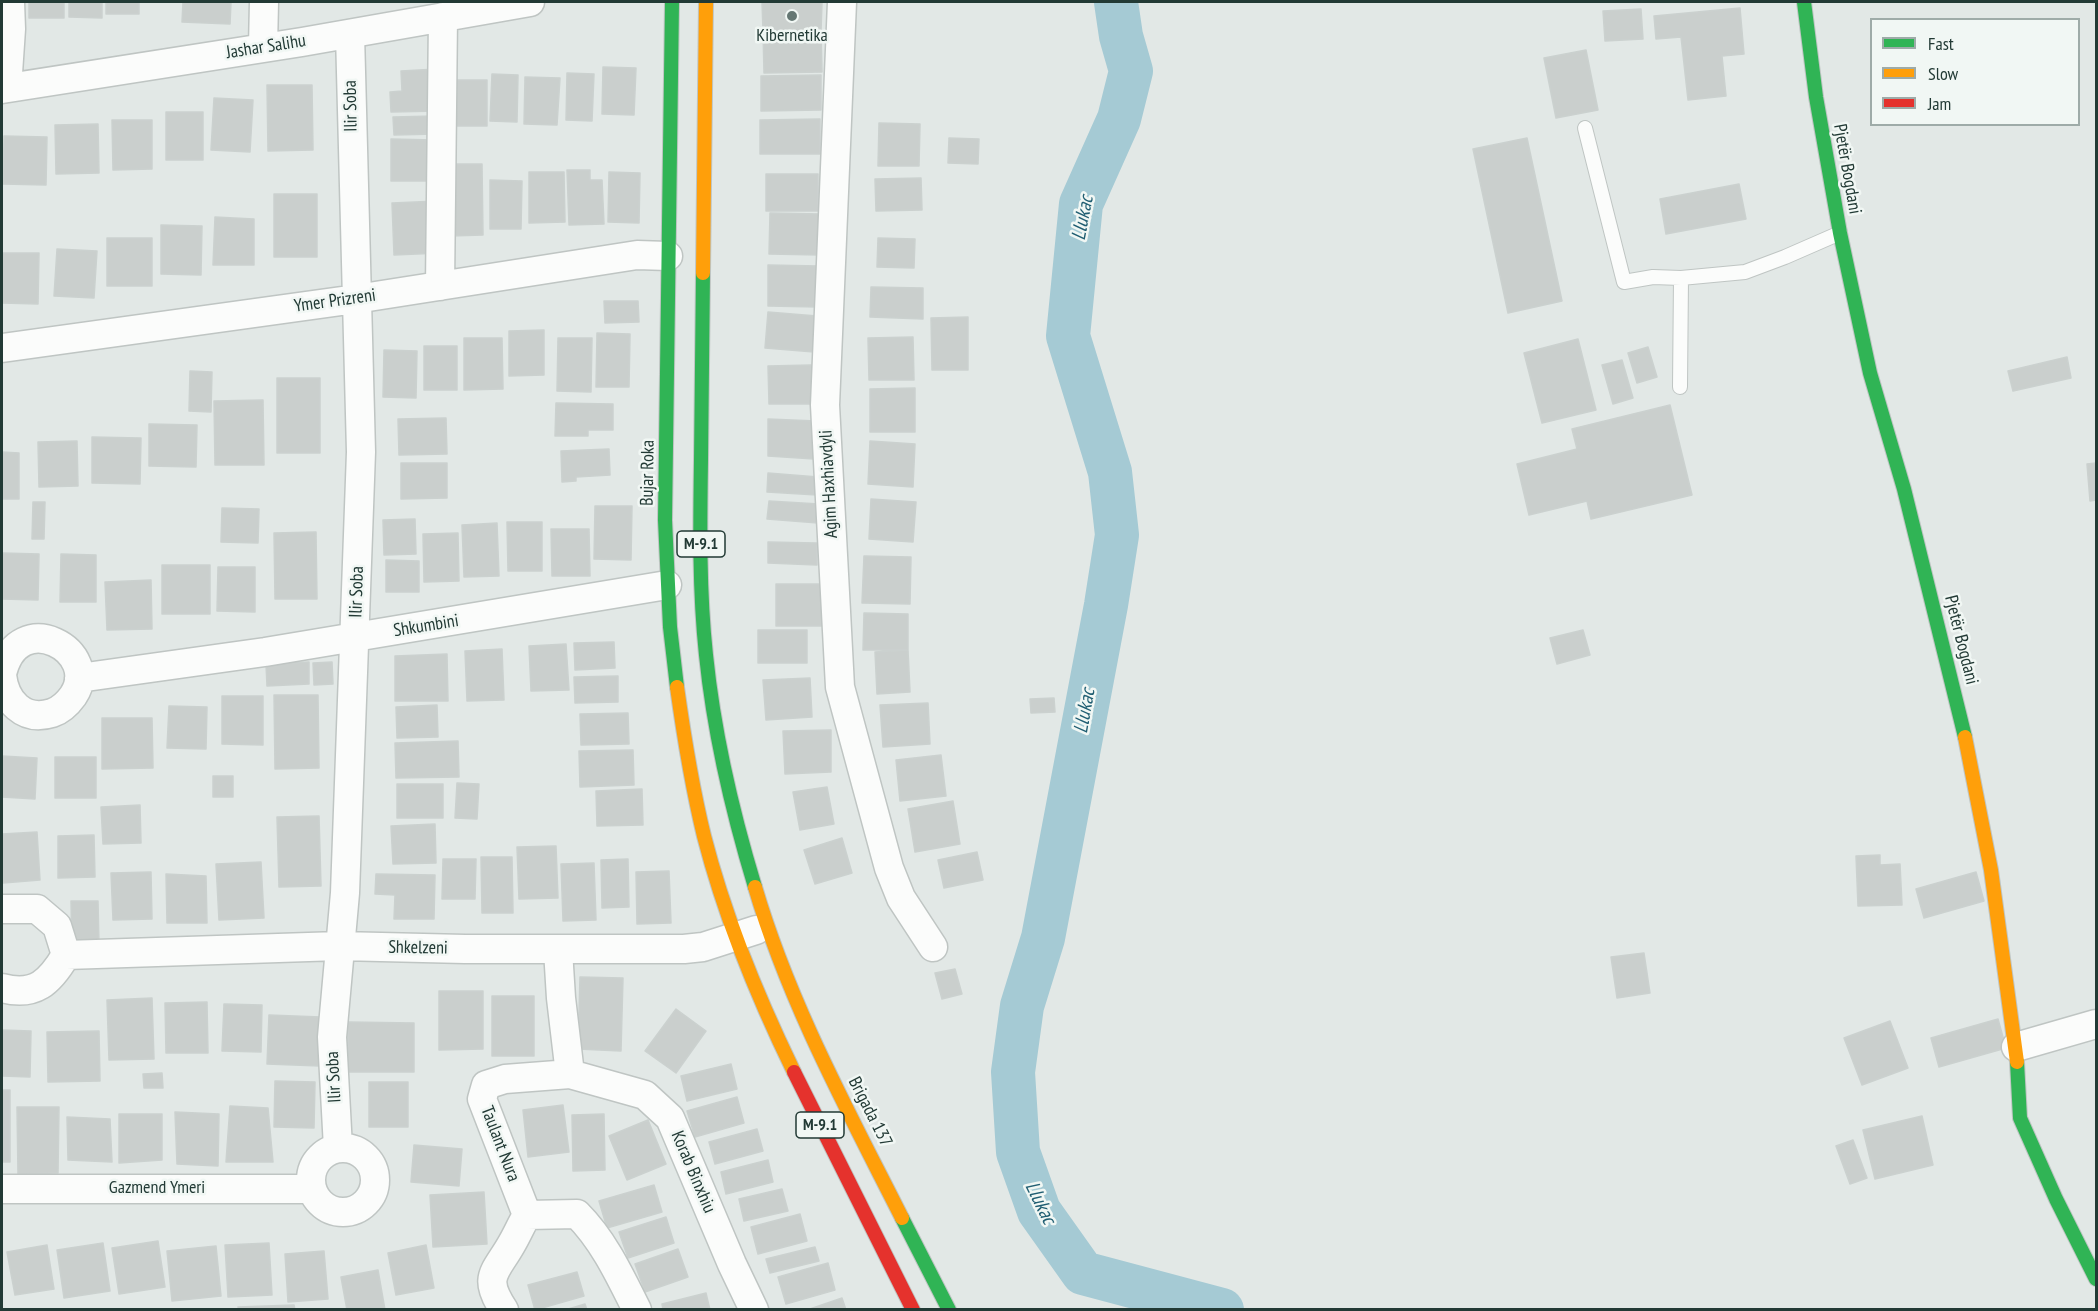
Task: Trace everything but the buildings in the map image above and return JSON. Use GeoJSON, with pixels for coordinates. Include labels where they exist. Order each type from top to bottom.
{"type":"FeatureCollection","features":[{"type":"Feature","properties":{"kind":"main road","name":"Bujar Roka"},"geometry":{"type":"LineString","coordinates":[[672,2],[665,520],[667,585],[674,671],[691,777],[713,864],[735,936]]}},
{"type":"Feature","properties":{"kind":"main road","name":"M-9.1"},"geometry":{"type":"LineString","coordinates":[[706,2],[702,604],[712,706],[724,777],[767,927]]}},
{"type":"Feature","properties":{"kind":"main road","name":"Pjetër Bogdani"},"geometry":{"type":"LineString","coordinates":[[1804,2],[1816,97],[1840,233],[1870,373],[1907,500],[1970,756],[1991,870],[2001,955],[2016,1047],[2020,1118],[2056,1199],[2097,1279]]}},
{"type":"Feature","properties":{"kind":"main road","name":"Brigada 137"},"geometry":{"type":"LineString","coordinates":[[767,927],[822,1058],[949,1310]]}},
{"type":"Feature","properties":{"kind":"main road","name":"M-9.1"},"geometry":{"type":"LineString","coordinates":[[735,936],[764,1010],[913,1310]]}},
{"type":"Feature","properties":{"kind":"street"},"geometry":{"type":"LineString","coordinates":[[4,88],[11,29],[10,2]]}},
{"type":"Feature","properties":{"kind":"street"},"geometry":{"type":"LineString","coordinates":[[263,47],[264,2]]}},
{"type":"Feature","properties":{"kind":"street","name":"Jashar Salihu"},"geometry":{"type":"LineString","coordinates":[[4,88],[350,34],[443,17],[492,5],[530,2]]}},
{"type":"Feature","properties":{"kind":"street","name":"Agim Haxhiavdyli"},"geometry":{"type":"LineString","coordinates":[[842,2],[825,405],[840,687],[889,868],[901,898],[933,947]]}},
{"type":"Feature","properties":{"kind":"street"},"geometry":{"type":"LineString","coordinates":[[440,286],[443,17]]}},
{"type":"Feature","properties":{"kind":"street","name":"Ilir Soba"},"geometry":{"type":"LineString","coordinates":[[338,1148],[332,1037],[345,893],[361,452],[350,34]]}},
{"type":"Feature","properties":{"kind":"street","name":"Ymer Prizreni"},"geometry":{"type":"LineString","coordinates":[[2,348],[356,299],[637,255],[668,256]]}},
{"type":"Feature","properties":{"kind":"street","name":"Shkumbini"},"geometry":{"type":"LineString","coordinates":[[79,678],[355,637],[667,585]]}},
{"type":"Feature","properties":{"kind":"street"},"geometry":{"type":"LineString","coordinates":[[39,638],[53,640],[66,648],[75,661],[79,678],[75,692],[66,705],[53,713],[37,715],[23,711],[11,702],[3,689],[2,675],[5,660],[13,649],[25,641],[39,638]]}},
{"type":"Feature","properties":{"kind":"street"},"geometry":{"type":"LineString","coordinates":[[2,909],[37,909],[57,926],[66,955],[55,974],[37,988],[18,992],[2,988]]}},
{"type":"Feature","properties":{"kind":"street","name":"Shkelzeni"},"geometry":{"type":"LineString","coordinates":[[66,955],[339,946],[558,950],[684,949],[704,946],[767,927]]}},
{"type":"Feature","properties":{"kind":"street"},"geometry":{"type":"LineString","coordinates":[[558,950],[570,1074]]}},
{"type":"Feature","properties":{"kind":"street"},"geometry":{"type":"LineString","coordinates":[[2016,1047],[2097,1024]]}},
{"type":"Feature","properties":{"kind":"street","name":"Taulant Nura"},"geometry":{"type":"LineString","coordinates":[[527,1215],[482,1099],[486,1085],[505,1079],[570,1074]]}},
{"type":"Feature","properties":{"kind":"street","name":"Korab Binxhiu"},"geometry":{"type":"LineString","coordinates":[[570,1074],[645,1095],[670,1118],[754,1310]]}},
{"type":"Feature","properties":{"kind":"street"},"geometry":{"type":"LineString","coordinates":[[338,1148],[357,1151],[368,1159],[375,1177],[371,1196],[357,1209],[337,1212],[320,1203],[312,1189],[311,1173],[316,1161],[326,1152],[338,1148]]}},
{"type":"Feature","properties":{"kind":"street","name":"Gazmend Ymeri"},"geometry":{"type":"LineString","coordinates":[[2,1189],[312,1189]]}},
{"type":"Feature","properties":{"kind":"street"},"geometry":{"type":"LineString","coordinates":[[504,1310],[496,1298],[492,1279],[495,1268],[527,1215],[578,1214],[590,1227],[620,1275],[637,1310]]}},
{"type":"Feature","properties":{"kind":"lane"},"geometry":{"type":"LineString","coordinates":[[1585,128],[1624,282],[1653,277],[1681,278],[1745,272],[1840,233]]}},
{"type":"Feature","properties":{"kind":"lane"},"geometry":{"type":"LineString","coordinates":[[1680,387],[1681,278]]}},
{"type":"Feature","properties":{"kind":"waterway","name":"Llukac"},"geometry":{"type":"LineString","coordinates":[[1116,2],[1121,36],[1131,71],[1119,119],[1081,204],[1068,336],[1110,472],[1117,535],[1106,605],[1043,938],[1022,1006],[1013,1072],[1018,1152],[1039,1211],[1083,1273],[1222,1310]]}},
{"type":"Feature","properties":{"kind":"traffic: fast"},"geometry":{"type":"LineString","coordinates":[[672,2],[665,520],[670,627],[677,687]]}},
{"type":"Feature","properties":{"kind":"traffic: fast"},"geometry":{"type":"LineString","coordinates":[[1804,2],[1816,97],[1840,233],[1870,373],[1904,489],[1965,737]]}},
{"type":"Feature","properties":{"kind":"traffic: fast"},"geometry":{"type":"LineString","coordinates":[[703,273],[700,533],[704,631],[709,685],[719,743],[731,801],[755,887]]}},
{"type":"Feature","properties":{"kind":"traffic: fast"},"geometry":{"type":"LineString","coordinates":[[2017,1062],[2020,1118],[2056,1199],[2096,1279]]}},
{"type":"Feature","properties":{"kind":"traffic: fast"},"geometry":{"type":"LineString","coordinates":[[902,1218],[949,1310]]}},
{"type":"Feature","properties":{"kind":"traffic: slow"},"geometry":{"type":"LineString","coordinates":[[703,273],[706,2]]}},
{"type":"Feature","properties":{"kind":"traffic: slow"},"geometry":{"type":"LineString","coordinates":[[677,687],[692,781],[712,867],[743,956],[794,1072]]}},
{"type":"Feature","properties":{"kind":"traffic: slow"},"geometry":{"type":"LineString","coordinates":[[1965,737],[1991,870],[2017,1062]]}},
{"type":"Feature","properties":{"kind":"traffic: slow"},"geometry":{"type":"LineString","coordinates":[[755,887],[802,1014],[902,1218]]}},
{"type":"Feature","properties":{"kind":"traffic: jam"},"geometry":{"type":"LineString","coordinates":[[794,1072],[913,1310]]}},
{"type":"Feature","properties":{"kind":"place","name":"Kibernetika"},"geometry":{"type":"Point","coordinates":[792,16]}}]}
